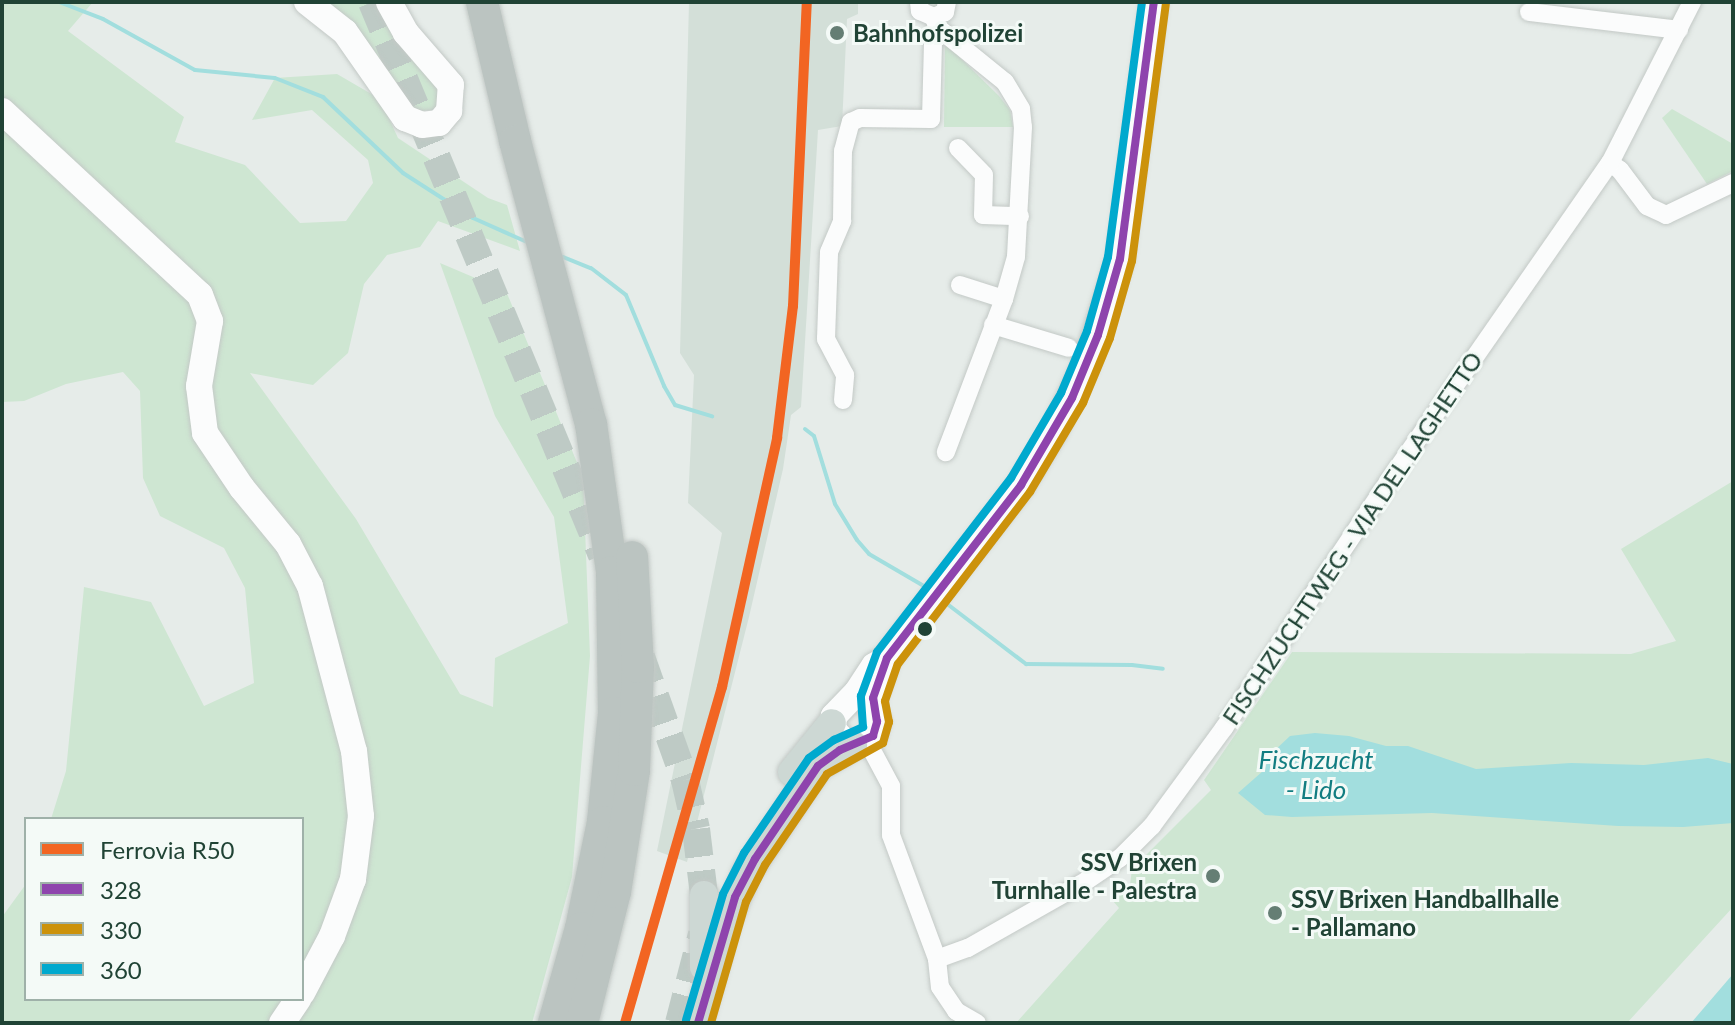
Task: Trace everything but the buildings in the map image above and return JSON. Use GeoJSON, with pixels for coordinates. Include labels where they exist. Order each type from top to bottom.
{"type":"FeatureCollection","features":[{"type":"Feature","properties":{"kind":"highway"},"geometry":{"type":"LineString","coordinates":[[494,12],[560,273],[607,407],[626,500],[638,667],[634,770],[615,892],[582,1023]]}},
{"type":"Feature","properties":{"kind":"highway"},"geometry":{"type":"LineString","coordinates":[[554,1023],[584,915],[603,822],[614,713],[615,661],[612,572],[599,467],[560,273]]}},
{"type":"Feature","properties":{"kind":"main road"},"geometry":{"type":"LineString","coordinates":[[698,1023],[713,888],[795,767],[851,711]]}},
{"type":"Feature","properties":{"kind":"main road"},"geometry":{"type":"LineString","coordinates":[[698,1023],[727,920],[747,872],[818,766],[860,743]]}},
{"type":"Feature","properties":{"kind":"street"},"geometry":{"type":"LineString","coordinates":[[307,2],[345,32],[397,109],[414,123],[439,123],[449,111],[453,93],[442,72],[406,33],[389,2]]}},
{"type":"Feature","properties":{"kind":"street"},"geometry":{"type":"LineString","coordinates":[[919,2],[920,11],[1005,82],[1015,95],[1023,127],[1016,257],[1004,299],[946,452]]}},
{"type":"Feature","properties":{"kind":"street"},"geometry":{"type":"LineString","coordinates":[[843,400],[845,375],[826,339],[829,252],[842,221],[843,151],[851,122],[860,118],[931,119],[935,22],[945,12],[947,2]]}},
{"type":"Feature","properties":{"kind":"street"},"geometry":{"type":"LineString","coordinates":[[977,1023],[955,1017],[940,987],[937,959],[891,835],[891,786],[885,771],[860,743],[841,740],[851,711],[887,658],[1021,485],[1054,431],[1098,335],[1120,259],[1130,208],[1154,2]]}},
{"type":"Feature","properties":{"kind":"street","name":"FISCHZUCHTWEG - VIA DEL LAGHETTO"},"geometry":{"type":"LineString","coordinates":[[937,959],[968,948],[1086,881],[1120,858],[1152,826],[1224,728],[1388,482],[1610,163],[1692,2]]}},
{"type":"Feature","properties":{"kind":"street"},"geometry":{"type":"LineString","coordinates":[[1529,12],[1679,30]]}},
{"type":"Feature","properties":{"kind":"street"},"geometry":{"type":"LineString","coordinates":[[2,111],[188,280],[206,307],[210,336],[198,401],[205,433],[242,488],[288,544],[310,586],[354,751],[361,816],[353,879],[332,936],[304,989]]}},
{"type":"Feature","properties":{"kind":"street"},"geometry":{"type":"LineString","coordinates":[[958,148],[984,175],[983,215],[1020,216]]}},
{"type":"Feature","properties":{"kind":"street"},"geometry":{"type":"LineString","coordinates":[[1610,163],[1620,170],[1647,206],[1666,215],[1733,183]]}},
{"type":"Feature","properties":{"kind":"street"},"geometry":{"type":"LineString","coordinates":[[960,285],[1004,299]]}},
{"type":"Feature","properties":{"kind":"street"},"geometry":{"type":"LineString","coordinates":[[993,325],[1069,348]]}},
{"type":"Feature","properties":{"kind":"street"},"geometry":{"type":"LineString","coordinates":[[851,711],[877,722],[860,743]]}},
{"type":"Feature","properties":{"kind":"street"},"geometry":{"type":"LineString","coordinates":[[282,1023],[297,1001]]}},
{"type":"Feature","properties":{"kind":"shaded area"},"geometry":{"type":"Polygon","coordinates":[[[689,2],[858,2],[858,14],[847,19],[842,126],[818,130],[801,407],[791,415],[783,469],[749,617],[687,862],[657,851],[722,533],[688,503],[694,375],[680,353],[689,2]]]}},
{"type":"Feature","properties":{"kind":"green space"},"geometry":{"type":"Polygon","coordinates":[[[2,2],[93,2],[68,31],[184,117],[175,142],[245,165],[300,223],[346,221],[373,183],[368,160],[312,110],[252,120],[275,78],[337,74],[380,99],[398,138],[488,198],[507,205],[520,251],[438,221],[420,247],[387,255],[364,284],[348,353],[313,385],[250,373],[356,519],[460,694],[493,707],[495,658],[568,623],[554,517],[495,416],[440,263],[506,291],[583,477],[590,656],[572,877],[532,1023],[2,1023],[2,917],[24,887],[24,1001],[304,1001],[304,817],[52,817],[66,771],[84,587],[151,602],[204,706],[254,683],[245,588],[224,548],[160,516],[143,478],[140,391],[123,372],[66,384],[24,401],[2,402],[2,2]]]}},
{"type":"Feature","properties":{"kind":"green space"},"geometry":{"type":"Polygon","coordinates":[[[323,2],[381,2],[443,90],[435,110],[414,111],[323,2]]]}},
{"type":"Feature","properties":{"kind":"green space"},"geometry":{"type":"Polygon","coordinates":[[[945,43],[999,96],[1010,110],[1013,127],[944,127],[945,43]]]}},
{"type":"Feature","properties":{"kind":"green space"},"geometry":{"type":"Polygon","coordinates":[[[1672,109],[1733,144],[1733,171],[1707,184],[1662,118],[1672,109]]]}},
{"type":"Feature","properties":{"kind":"green space"},"geometry":{"type":"Polygon","coordinates":[[[1733,481],[1733,907],[1627,1023],[1016,1023],[1119,908],[1113,901],[1130,885],[1132,869],[1211,790],[1204,780],[1292,652],[1631,654],[1676,641],[1621,549],[1733,481]]]}},
{"type":"Feature","properties":{"kind":"water","name":"Fischzucht - Lido"},"geometry":{"type":"Polygon","coordinates":[[[1315,733],[1349,736],[1386,746],[1408,746],[1476,769],[1571,763],[1644,765],[1708,758],[1733,764],[1733,823],[1683,827],[1618,826],[1432,813],[1292,817],[1265,815],[1238,793],[1263,771],[1273,752],[1290,736],[1315,733]]]}},
{"type":"Feature","properties":{"kind":"water"},"geometry":{"type":"Polygon","coordinates":[[[1733,974],[1733,1023],[1691,1023],[1733,974]]]}},
{"type":"Feature","properties":{"kind":"waterway"},"geometry":{"type":"LineString","coordinates":[[59,2],[103,19],[195,70],[275,78],[323,97],[403,173],[473,218],[527,242]]}},
{"type":"Feature","properties":{"kind":"waterway"},"geometry":{"type":"LineString","coordinates":[[558,255],[591,268],[626,295],[675,405],[712,416]]}},
{"type":"Feature","properties":{"kind":"waterway"},"geometry":{"type":"LineString","coordinates":[[805,429],[814,436],[835,504],[857,540],[869,554],[929,589]]}},
{"type":"Feature","properties":{"kind":"waterway"},"geometry":{"type":"LineString","coordinates":[[942,600],[1026,664],[1132,665],[1163,669]]}},
{"type":"Feature","properties":{"kind":"tunnel"},"geometry":{"type":"LineString","coordinates":[[372,2],[602,555]]}},
{"type":"Feature","properties":{"kind":"tunnel"},"geometry":{"type":"LineString","coordinates":[[641,657],[685,780],[696,829],[704,895]]}},
{"type":"Feature","properties":{"kind":"tunnel"},"geometry":{"type":"LineString","coordinates":[[679,1023],[702,934]]}},
{"type":"Feature","properties":{"kind":"rail line","name":"R50"},"geometry":{"type":"LineString","coordinates":[[625,1023],[722,687],[777,438],[793,306],[807,2]]}},
{"type":"Feature","properties":{"kind":"transit line","name":"360"},"geometry":{"type":"LineString","coordinates":[[686,1020],[723,894],[744,853],[809,758],[834,740],[863,727],[861,696],[877,652],[1011,478],[1061,393],[1087,331],[1108,257],[1142,2]]}},
{"type":"Feature","properties":{"kind":"transit line","name":"328"},"geometry":{"type":"LineString","coordinates":[[698,1023],[735,897],[755,859],[818,766],[840,750],[873,736],[877,722],[873,698],[887,658],[1021,485],[1072,398],[1098,335],[1120,259],[1154,2]]}},
{"type":"Feature","properties":{"kind":"transit line","name":"330"},"geometry":{"type":"LineString","coordinates":[[711,1023],[746,902],[765,865],[827,774],[883,743],[889,722],[885,701],[898,664],[1030,492],[1083,403],[1110,338],[1132,261],[1166,4]]}},
{"type":"Feature","properties":{"kind":"place","name":"Bahnhofspolizei"},"geometry":{"type":"Point","coordinates":[837,33]}},
{"type":"Feature","properties":{"kind":"place","name":"SSV Brixen Turnhalle - Palestra"},"geometry":{"type":"Point","coordinates":[1213,876]}},
{"type":"Feature","properties":{"kind":"place","name":"SSV Brixen Handballhalle - Pallamano"},"geometry":{"type":"Point","coordinates":[1275,913]}}]}
